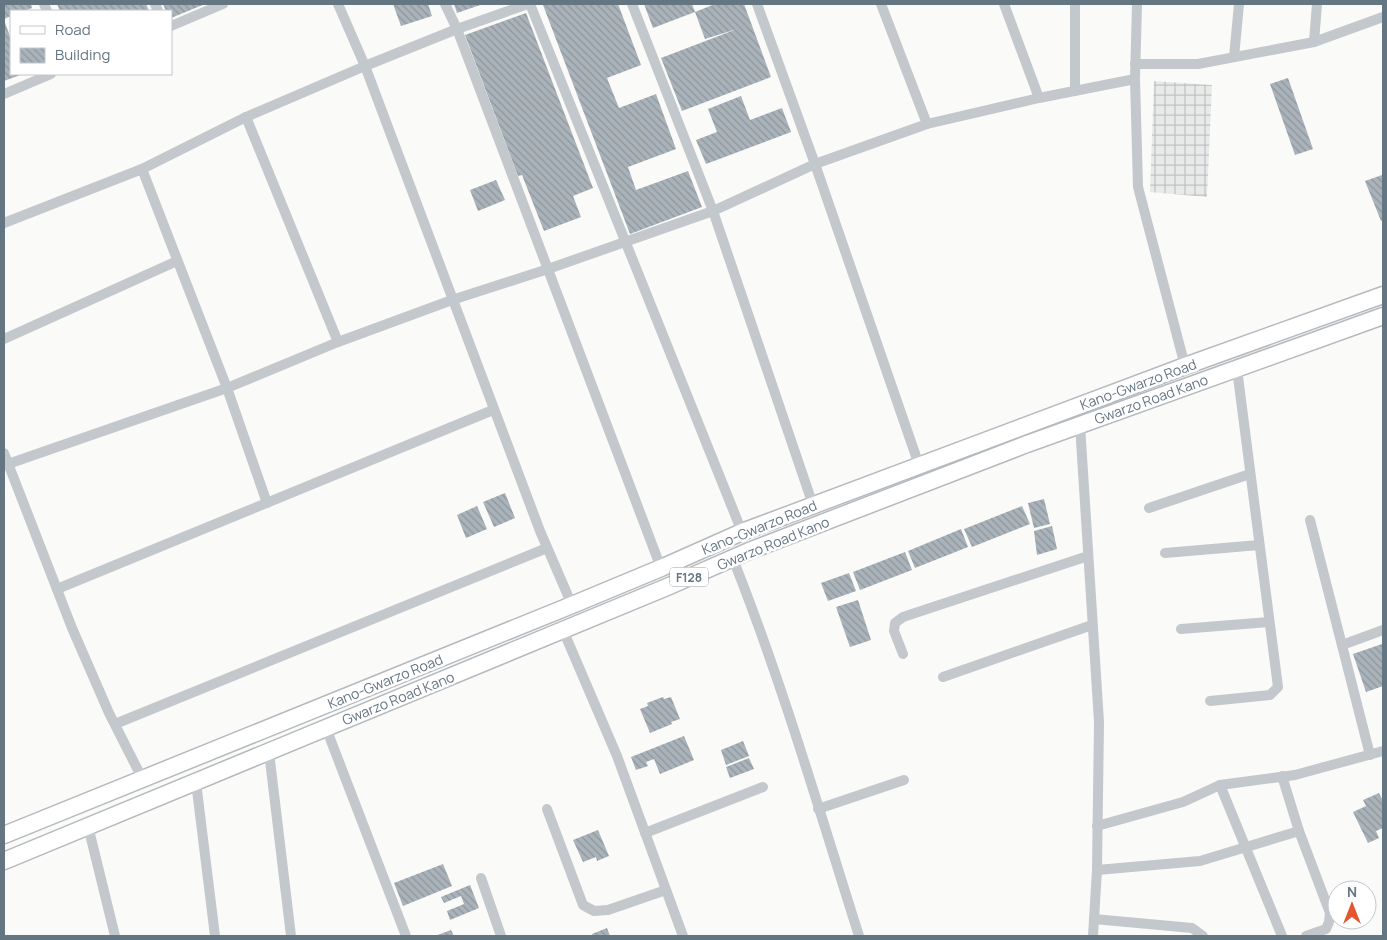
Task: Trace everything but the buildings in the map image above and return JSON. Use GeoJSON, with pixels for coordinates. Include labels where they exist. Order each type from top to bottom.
{"type":"FeatureCollection","features":[{"type":"Feature","properties":{"kind":"main road","name":"Kano-Gwarzo Road"},"geometry":{"type":"LineString","coordinates":[[4,835],[572,605],[742,532],[1185,366],[1383,295]]}},
{"type":"Feature","properties":{"kind":"main road","name":"Gwarzo Road Kano"},"geometry":{"type":"LineString","coordinates":[[4,861],[749,551],[1026,444],[1195,382],[1383,318]]}},
{"type":"Feature","properties":{"kind":"main road"},"geometry":{"type":"LineString","coordinates":[[444,657],[454,675]]}},
{"type":"Feature","properties":{"kind":"street"},"geometry":{"type":"LineString","coordinates":[[172,26],[223,4]]}},
{"type":"Feature","properties":{"kind":"street"},"geometry":{"type":"LineString","coordinates":[[338,4],[365,66],[494,410],[547,548],[572,605]]}},
{"type":"Feature","properties":{"kind":"street"},"geometry":{"type":"LineString","coordinates":[[445,4],[457,29],[661,568]]}},
{"type":"Feature","properties":{"kind":"street"},"geometry":{"type":"LineString","coordinates":[[4,223],[142,168],[246,117],[365,66],[457,29],[529,4],[742,532]]}},
{"type":"Feature","properties":{"kind":"street"},"geometry":{"type":"LineString","coordinates":[[632,4],[712,211],[812,505]]}},
{"type":"Feature","properties":{"kind":"street"},"geometry":{"type":"LineString","coordinates":[[756,4],[816,164],[919,465]]}},
{"type":"Feature","properties":{"kind":"street"},"geometry":{"type":"LineString","coordinates":[[882,4],[927,124]]}},
{"type":"Feature","properties":{"kind":"street"},"geometry":{"type":"LineString","coordinates":[[1004,4],[1039,98]]}},
{"type":"Feature","properties":{"kind":"street"},"geometry":{"type":"LineString","coordinates":[[1075,4],[1075,91]]}},
{"type":"Feature","properties":{"kind":"street"},"geometry":{"type":"LineString","coordinates":[[1137,4],[1134,79],[1138,187],[1185,366]]}},
{"type":"Feature","properties":{"kind":"street"},"geometry":{"type":"LineString","coordinates":[[1234,57],[1238,4]]}},
{"type":"Feature","properties":{"kind":"street"},"geometry":{"type":"LineString","coordinates":[[1314,42],[1318,4]]}},
{"type":"Feature","properties":{"kind":"street"},"geometry":{"type":"LineString","coordinates":[[1135,64],[1198,64],[1314,42],[1383,17]]}},
{"type":"Feature","properties":{"kind":"street"},"geometry":{"type":"LineString","coordinates":[[4,94],[49,75]]}},
{"type":"Feature","properties":{"kind":"street"},"geometry":{"type":"LineString","coordinates":[[8,464],[227,388],[338,342],[452,300],[548,269],[712,211],[816,164],[927,124],[1039,98],[1134,79]]}},
{"type":"Feature","properties":{"kind":"street"},"geometry":{"type":"LineString","coordinates":[[246,117],[338,342]]}},
{"type":"Feature","properties":{"kind":"street"},"geometry":{"type":"LineString","coordinates":[[142,168],[227,388],[267,503]]}},
{"type":"Feature","properties":{"kind":"street"},"geometry":{"type":"LineString","coordinates":[[4,339],[177,260]]}},
{"type":"Feature","properties":{"kind":"street"},"geometry":{"type":"LineString","coordinates":[[1210,701],[1270,695],[1278,687],[1237,369]]}},
{"type":"Feature","properties":{"kind":"street"},"geometry":{"type":"LineString","coordinates":[[57,589],[494,410]]}},
{"type":"Feature","properties":{"kind":"street"},"geometry":{"type":"LineString","coordinates":[[1080,425],[1099,722],[1097,870],[1093,936]]}},
{"type":"Feature","properties":{"kind":"street"},"geometry":{"type":"LineString","coordinates":[[4,453],[72,628],[115,724],[142,778]]}},
{"type":"Feature","properties":{"kind":"street"},"geometry":{"type":"LineString","coordinates":[[1149,508],[1250,474]]}},
{"type":"Feature","properties":{"kind":"street"},"geometry":{"type":"LineString","coordinates":[[1310,520],[1370,755]]}},
{"type":"Feature","properties":{"kind":"street"},"geometry":{"type":"LineString","coordinates":[[1165,553],[1260,545]]}},
{"type":"Feature","properties":{"kind":"street"},"geometry":{"type":"LineString","coordinates":[[115,724],[547,548]]}},
{"type":"Feature","properties":{"kind":"street"},"geometry":{"type":"LineString","coordinates":[[903,654],[894,631],[895,623],[903,617],[1088,556]]}},
{"type":"Feature","properties":{"kind":"street"},"geometry":{"type":"LineString","coordinates":[[733,559],[757,620],[859,936]]}},
{"type":"Feature","properties":{"kind":"street"},"geometry":{"type":"LineString","coordinates":[[1181,629],[1269,622]]}},
{"type":"Feature","properties":{"kind":"street"},"geometry":{"type":"LineString","coordinates":[[943,677],[1092,625]]}},
{"type":"Feature","properties":{"kind":"street"},"geometry":{"type":"LineString","coordinates":[[563,630],[616,756],[684,936]]}},
{"type":"Feature","properties":{"kind":"street"},"geometry":{"type":"LineString","coordinates":[[1342,645],[1383,630]]}},
{"type":"Feature","properties":{"kind":"street"},"geometry":{"type":"LineString","coordinates":[[326,728],[406,936]]}},
{"type":"Feature","properties":{"kind":"street"},"geometry":{"type":"LineString","coordinates":[[1097,826],[1183,802],[1220,785],[1295,775],[1383,751]]}},
{"type":"Feature","properties":{"kind":"street"},"geometry":{"type":"LineString","coordinates":[[269,752],[291,936]]}},
{"type":"Feature","properties":{"kind":"street"},"geometry":{"type":"LineString","coordinates":[[1282,776],[1299,830],[1330,913],[1326,929],[1306,936]]}},
{"type":"Feature","properties":{"kind":"street"},"geometry":{"type":"LineString","coordinates":[[818,809],[904,780]]}},
{"type":"Feature","properties":{"kind":"street"},"geometry":{"type":"LineString","coordinates":[[196,782],[215,936]]}},
{"type":"Feature","properties":{"kind":"street"},"geometry":{"type":"LineString","coordinates":[[1220,785],[1282,936]]}},
{"type":"Feature","properties":{"kind":"street"},"geometry":{"type":"LineString","coordinates":[[645,833],[763,787]]}},
{"type":"Feature","properties":{"kind":"street"},"geometry":{"type":"LineString","coordinates":[[547,809],[583,905],[594,911],[608,910],[666,890]]}},
{"type":"Feature","properties":{"kind":"street"},"geometry":{"type":"LineString","coordinates":[[88,826],[115,936]]}},
{"type":"Feature","properties":{"kind":"street"},"geometry":{"type":"LineString","coordinates":[[1097,870],[1200,861],[1299,830]]}},
{"type":"Feature","properties":{"kind":"street"},"geometry":{"type":"LineString","coordinates":[[481,878],[501,936]]}},
{"type":"Feature","properties":{"kind":"street"},"geometry":{"type":"LineString","coordinates":[[1094,919],[1192,928],[1203,936]]}},
{"type":"Feature","properties":{"kind":"shaded area"},"geometry":{"type":"Polygon","coordinates":[[[1154,81],[1212,85],[1207,197],[1150,192],[1154,81]]]}}]}
